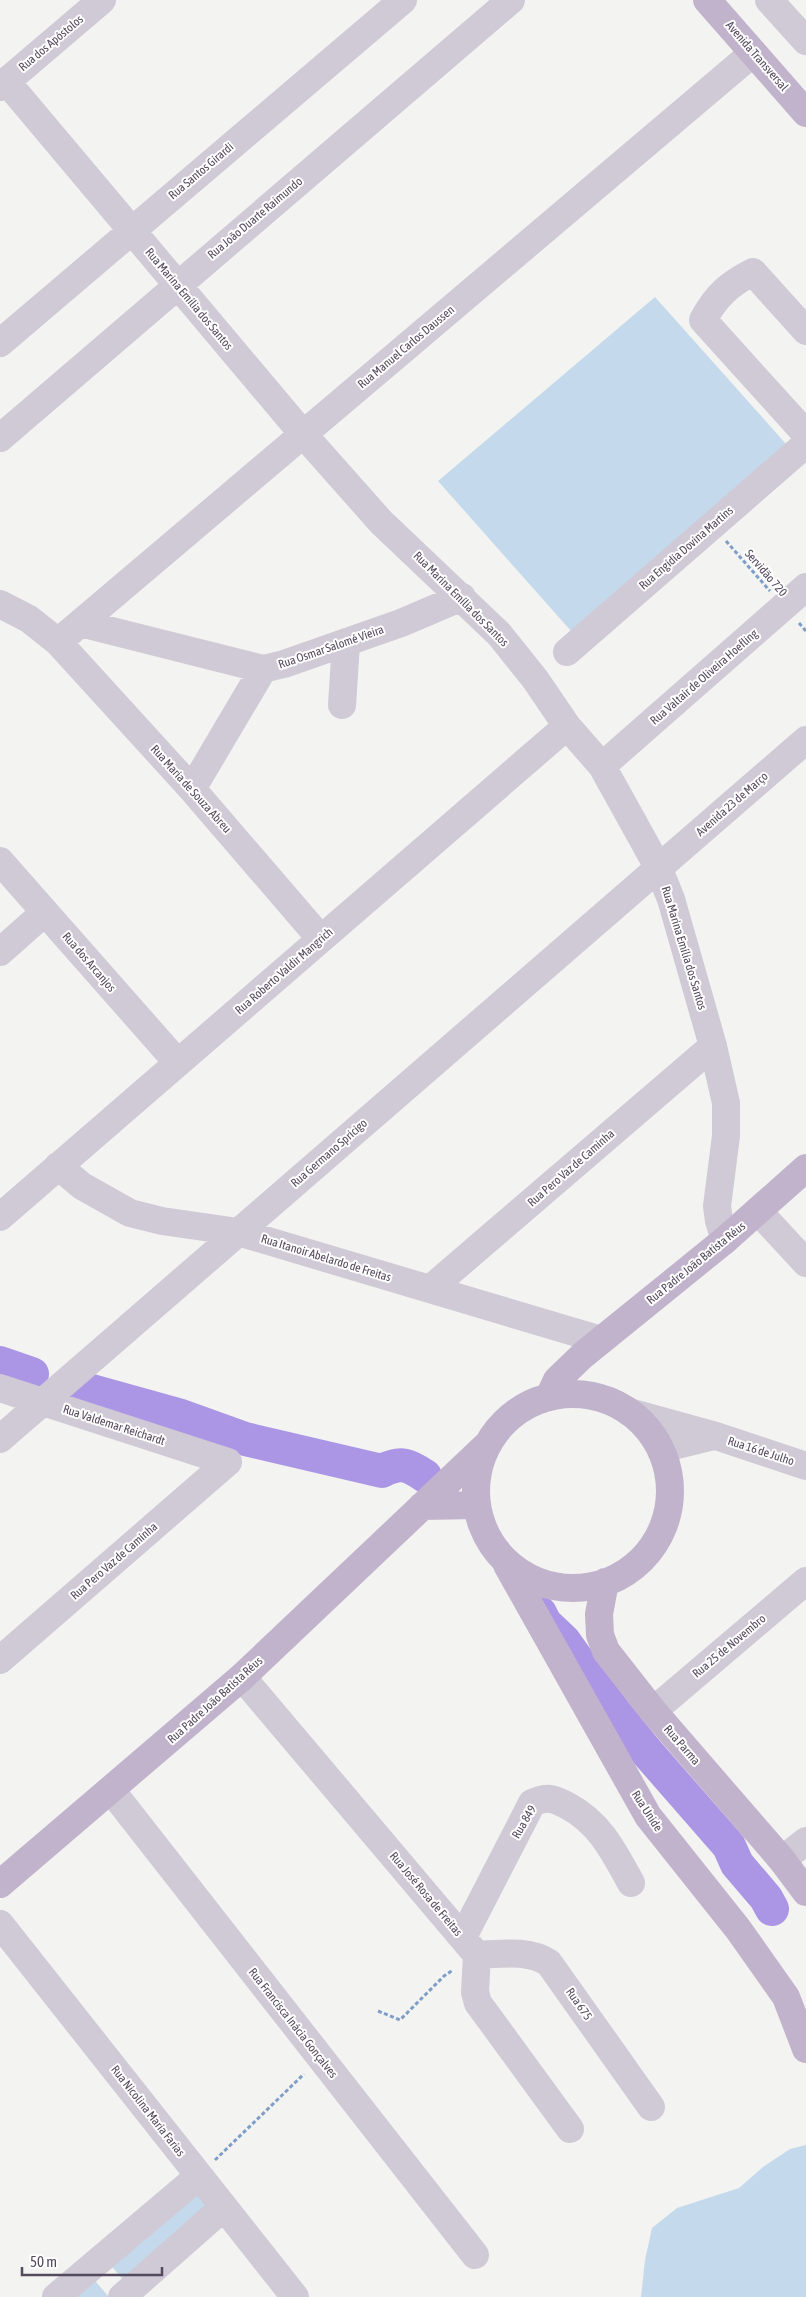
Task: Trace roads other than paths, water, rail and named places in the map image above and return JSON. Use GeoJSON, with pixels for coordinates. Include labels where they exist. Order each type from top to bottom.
{"type":"FeatureCollection","features":[{"type":"Feature","properties":{"kind":"main road","name":"Avenida Transversal"},"geometry":{"type":"LineString","coordinates":[[707,0],[806,113]]}},
{"type":"Feature","properties":{"kind":"main road","name":"Rua Padre João Batista Réus"},"geometry":{"type":"LineString","coordinates":[[549,1397],[557,1380],[592,1347],[725,1240],[806,1168]]}},
{"type":"Feature","properties":{"kind":"main road"},"geometry":{"type":"LineString","coordinates":[[588,1395],[582,1380],[592,1347]]}},
{"type":"Feature","properties":{"kind":"main road"},"geometry":{"type":"LineString","coordinates":[[488,1444],[501,1425],[518,1411],[549,1397],[568,1394],[588,1395],[610,1401],[642,1422],[660,1449],[666,1465],[670,1498],[661,1530],[653,1545],[640,1561],[624,1573],[605,1582],[570,1588],[552,1586],[535,1581],[505,1562]]}},
{"type":"Feature","properties":{"kind":"main road","name":"Rua Padre João Batista Réus"},"geometry":{"type":"LineString","coordinates":[[0,1884],[242,1678],[488,1444]]}},
{"type":"Feature","properties":{"kind":"main road","name":"Rua Unide"},"geometry":{"type":"LineString","coordinates":[[488,1444],[477,1473],[477,1505],[486,1535],[505,1562],[648,1816],[796,2000],[806,2049]]}},
{"type":"Feature","properties":{"kind":"main road"},"geometry":{"type":"LineString","coordinates":[[422,1506],[477,1505]]}},
{"type":"Feature","properties":{"kind":"main road","name":"Rua Parma"},"geometry":{"type":"LineString","coordinates":[[605,1582],[599,1614],[600,1635],[606,1651],[653,1711],[782,1860],[806,1892]]}},
{"type":"Feature","properties":{"kind":"street","name":"Rua dos Apóstolos"},"geometry":{"type":"LineString","coordinates":[[3,84],[102,0]]}},
{"type":"Feature","properties":{"kind":"street","name":"Rua Santos Girardi"},"geometry":{"type":"LineString","coordinates":[[0,343],[403,0]]}},
{"type":"Feature","properties":{"kind":"street","name":"Rua João Duarte Raimundo"},"geometry":{"type":"LineString","coordinates":[[0,438],[177,284],[511,0]]}},
{"type":"Feature","properties":{"kind":"street"},"geometry":{"type":"LineString","coordinates":[[769,0],[800,24]]}},
{"type":"Feature","properties":{"kind":"street","name":"Rua Manuel Carlos Daussen"},"geometry":{"type":"LineString","coordinates":[[58,642],[753,53]]}},
{"type":"Feature","properties":{"kind":"street","name":"Rua Marina Emília dos Santos"},"geometry":{"type":"LineString","coordinates":[[3,84],[177,284],[303,434],[381,522],[499,634],[535,679],[568,726],[602,766],[658,867],[671,899],[713,1046],[726,1102],[726,1136],[717,1206],[725,1240]]}},
{"type":"Feature","properties":{"kind":"street"},"geometry":{"type":"LineString","coordinates":[[806,331],[753,272],[734,281],[712,302],[703,320],[806,434]]}},
{"type":"Feature","properties":{"kind":"street","name":"Rua Engídia Dovina Martins"},"geometry":{"type":"LineString","coordinates":[[567,652],[806,444]]}},
{"type":"Feature","properties":{"kind":"street","name":"Rua Valtair de Oliveira Hoefling"},"geometry":{"type":"LineString","coordinates":[[602,766],[806,588]]}},
{"type":"Feature","properties":{"kind":"street","name":"Rua Osmar Salomé Vieira"},"geometry":{"type":"LineString","coordinates":[[80,623],[263,669],[284,664],[346,643],[424,614],[462,597]]}},
{"type":"Feature","properties":{"kind":"street"},"geometry":{"type":"LineString","coordinates":[[0,604],[29,618],[58,642]]}},
{"type":"Feature","properties":{"kind":"street","name":"Rua Maria de Souza Abreu"},"geometry":{"type":"LineString","coordinates":[[58,642],[192,788],[321,939]]}},
{"type":"Feature","properties":{"kind":"street"},"geometry":{"type":"LineString","coordinates":[[342,705],[346,643]]}},
{"type":"Feature","properties":{"kind":"street"},"geometry":{"type":"LineString","coordinates":[[192,788],[263,669]]}},
{"type":"Feature","properties":{"kind":"street","name":"Rua Roberto Valdir Mangrich"},"geometry":{"type":"LineString","coordinates":[[0,1217],[568,726]]}},
{"type":"Feature","properties":{"kind":"street","name":"Avenida 23 de Março"},"geometry":{"type":"LineString","coordinates":[[658,867],[806,740]]}},
{"type":"Feature","properties":{"kind":"street","name":"Rua dos Arcanjos"},"geometry":{"type":"LineString","coordinates":[[0,861],[178,1063]]}},
{"type":"Feature","properties":{"kind":"street","name":"Rua Germano Spricigo"},"geometry":{"type":"LineString","coordinates":[[0,1438],[658,867]]}},
{"type":"Feature","properties":{"kind":"street"},"geometry":{"type":"LineString","coordinates":[[0,952],[45,912]]}},
{"type":"Feature","properties":{"kind":"street","name":"Rua Pero Vaz de Caminha"},"geometry":{"type":"LineString","coordinates":[[430,1289],[713,1046]]}},
{"type":"Feature","properties":{"kind":"street","name":"Rua Itanoir Abelardo de Freitas"},"geometry":{"type":"LineString","coordinates":[[58,1166],[82,1186],[130,1213],[162,1221],[238,1232],[430,1289],[592,1347]]}},
{"type":"Feature","properties":{"kind":"street"},"geometry":{"type":"LineString","coordinates":[[758,1211],[806,1263]]}},
{"type":"Feature","properties":{"kind":"street","name":"Rua Valdemar Reichardt"},"geometry":{"type":"LineString","coordinates":[[0,1388],[228,1462]]}},
{"type":"Feature","properties":{"kind":"street","name":"Rua 16 de Julho"},"geometry":{"type":"LineString","coordinates":[[629,1412],[716,1436],[806,1466]]}},
{"type":"Feature","properties":{"kind":"street","name":"Rua 16 de Julho"},"geometry":{"type":"LineString","coordinates":[[660,1449],[716,1436]]}},
{"type":"Feature","properties":{"kind":"street","name":"Rua Pero Vaz de Caminha"},"geometry":{"type":"LineString","coordinates":[[0,1660],[228,1462]]}},
{"type":"Feature","properties":{"kind":"street","name":"Rua 25 de Novembro"},"geometry":{"type":"LineString","coordinates":[[653,1711],[806,1580]]}},
{"type":"Feature","properties":{"kind":"street","name":"Rua José Rosa de Freitas"},"geometry":{"type":"LineString","coordinates":[[242,1678],[470,1946]]}},
{"type":"Feature","properties":{"kind":"street","name":"Rua Francisca Inácia Gonçalves"},"geometry":{"type":"LineString","coordinates":[[111,1790],[475,2255]]}},
{"type":"Feature","properties":{"kind":"street","name":"Rua 849"},"geometry":{"type":"LineString","coordinates":[[470,1946],[532,1804],[543,1798],[553,1798],[582,1813],[606,1838],[631,1883]]}},
{"type":"Feature","properties":{"kind":"street"},"geometry":{"type":"LineString","coordinates":[[782,1860],[806,1841]]}},
{"type":"Feature","properties":{"kind":"street","name":"Rua Nicolina Maria Farias"},"geometry":{"type":"LineString","coordinates":[[0,1924],[295,2297]]}},
{"type":"Feature","properties":{"kind":"street"},"geometry":{"type":"LineString","coordinates":[[470,1946],[478,2003],[570,2129]]}},
{"type":"Feature","properties":{"kind":"street","name":"Rua 675"},"geometry":{"type":"LineString","coordinates":[[470,1946],[540,1957],[549,1962],[651,2107]]}},
{"type":"Feature","properties":{"kind":"street"},"geometry":{"type":"LineString","coordinates":[[56,2297],[199,2176]]}},
{"type":"Feature","properties":{"kind":"street"},"geometry":{"type":"LineString","coordinates":[[94,2265],[122,2297],[224,2207]]}},
{"type":"Feature","properties":{"kind":"waterway"},"geometry":{"type":"LineString","coordinates":[[0,1363],[32,1374]]}},
{"type":"Feature","properties":{"kind":"waterway"},"geometry":{"type":"LineString","coordinates":[[84,1389],[181,1416],[245,1439],[382,1471],[394,1466],[405,1466],[425,1476]]}},
{"type":"Feature","properties":{"kind":"waterway"},"geometry":{"type":"LineString","coordinates":[[540,1613],[545,1623],[564,1641],[616,1714],[646,1751],[729,1846],[737,1864],[766,1898],[772,1909]]}}]}
